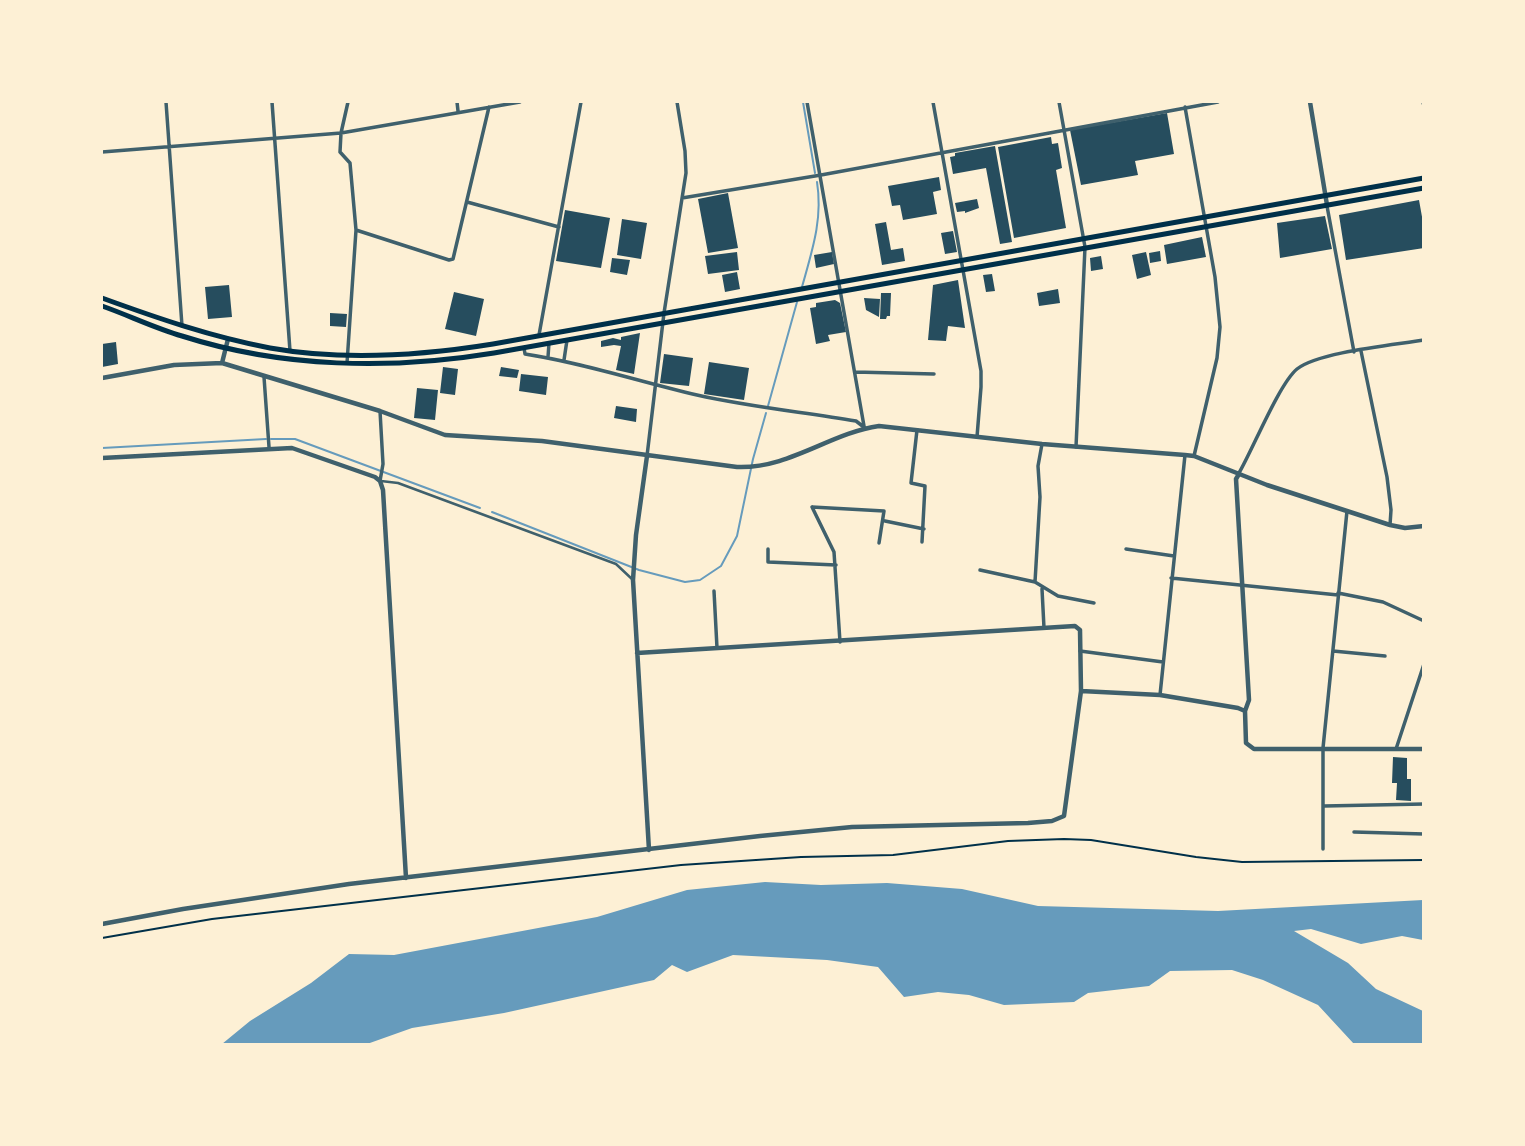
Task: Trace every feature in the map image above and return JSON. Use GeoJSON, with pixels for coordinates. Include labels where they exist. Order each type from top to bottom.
{"type":"FeatureCollection","features":[{"type":"Feature","properties":{"kind":"highway"},"geometry":{"type":"LineString","coordinates":[[102,298],[228,339],[289,350],[348,355],[416,355],[470,348],[840,283],[1423,178]]}},
{"type":"Feature","properties":{"kind":"highway"},"geometry":{"type":"LineString","coordinates":[[102,306],[181,336],[226,347],[290,358],[347,363],[416,363],[524,348],[1423,188]]}},
{"type":"Feature","properties":{"kind":"street"},"geometry":{"type":"LineString","coordinates":[[166,102],[182,326]]}},
{"type":"Feature","properties":{"kind":"street"},"geometry":{"type":"LineString","coordinates":[[272,102],[290,358]]}},
{"type":"Feature","properties":{"kind":"street"},"geometry":{"type":"LineString","coordinates":[[347,363],[356,230],[350,163],[340,152],[348,102]]}},
{"type":"Feature","properties":{"kind":"street"},"geometry":{"type":"LineString","coordinates":[[457,102],[458,111]]}},
{"type":"Feature","properties":{"kind":"street"},"geometry":{"type":"LineString","coordinates":[[102,152],[341,133],[520,102]]}},
{"type":"Feature","properties":{"kind":"street"},"geometry":{"type":"LineString","coordinates":[[539,335],[581,102]]}},
{"type":"Feature","properties":{"kind":"street"},"geometry":{"type":"LineString","coordinates":[[649,850],[633,573],[664,313],[686,173],[677,102]]}},
{"type":"Feature","properties":{"kind":"street"},"geometry":{"type":"LineString","coordinates":[[807,102],[865,428]]}},
{"type":"Feature","properties":{"kind":"street"},"geometry":{"type":"LineString","coordinates":[[933,102],[981,371],[977,437]]}},
{"type":"Feature","properties":{"kind":"street"},"geometry":{"type":"LineString","coordinates":[[1059,102],[1085,247],[1076,447]]}},
{"type":"Feature","properties":{"kind":"street"},"geometry":{"type":"LineString","coordinates":[[682,198],[1218,102]]}},
{"type":"Feature","properties":{"kind":"street"},"geometry":{"type":"LineString","coordinates":[[1310,102],[1354,352]]}},
{"type":"Feature","properties":{"kind":"street"},"geometry":{"type":"LineString","coordinates":[[356,230],[449,260],[453,259],[489,107]]}},
{"type":"Feature","properties":{"kind":"street"},"geometry":{"type":"LineString","coordinates":[[1185,107],[1215,277],[1220,327],[1217,358],[1194,456]]}},
{"type":"Feature","properties":{"kind":"street"},"geometry":{"type":"LineString","coordinates":[[467,202],[559,228]]}},
{"type":"Feature","properties":{"kind":"street"},"geometry":{"type":"LineString","coordinates":[[222,363],[228,339]]}},
{"type":"Feature","properties":{"kind":"street"},"geometry":{"type":"LineString","coordinates":[[564,360],[567,340]]}},
{"type":"Feature","properties":{"kind":"street"},"geometry":{"type":"LineString","coordinates":[[1423,340],[1314,359],[1297,369],[1236,479],[1249,700],[1245,712],[1248,747],[1423,749]]}},
{"type":"Feature","properties":{"kind":"street"},"geometry":{"type":"LineString","coordinates":[[548,357],[550,343]]}},
{"type":"Feature","properties":{"kind":"street"},"geometry":{"type":"LineString","coordinates":[[524,348],[525,354],[564,360],[656,385],[759,408],[856,421],[865,428]]}},
{"type":"Feature","properties":{"kind":"street"},"geometry":{"type":"LineString","coordinates":[[1361,351],[1387,477],[1390,525]]}},
{"type":"Feature","properties":{"kind":"street"},"geometry":{"type":"LineString","coordinates":[[102,378],[174,365],[222,363],[455,437],[542,441],[747,467],[790,458],[865,428],[889,426],[1042,444],[1194,456],[1390,525],[1405,528],[1423,526]]}},
{"type":"Feature","properties":{"kind":"street"},"geometry":{"type":"LineString","coordinates":[[855,372],[934,374]]}},
{"type":"Feature","properties":{"kind":"street"},"geometry":{"type":"LineString","coordinates":[[264,377],[269,447]]}},
{"type":"Feature","properties":{"kind":"street"},"geometry":{"type":"LineString","coordinates":[[380,411],[383,464],[380,481],[383,490],[406,878]]}},
{"type":"Feature","properties":{"kind":"street"},"geometry":{"type":"LineString","coordinates":[[917,430],[911,483],[925,486],[922,542]]}},
{"type":"Feature","properties":{"kind":"street"},"geometry":{"type":"LineString","coordinates":[[1035,582],[1040,497],[1038,466],[1042,444]]}},
{"type":"Feature","properties":{"kind":"street"},"geometry":{"type":"LineString","coordinates":[[102,458],[292,447],[380,481],[398,483],[616,564],[633,580]]}},
{"type":"Feature","properties":{"kind":"street"},"geometry":{"type":"LineString","coordinates":[[1160,695],[1185,455]]}},
{"type":"Feature","properties":{"kind":"street"},"geometry":{"type":"LineString","coordinates":[[840,642],[834,552],[812,507],[884,511],[879,543]]}},
{"type":"Feature","properties":{"kind":"street"},"geometry":{"type":"LineString","coordinates":[[1324,849],[1324,748],[1347,511]]}},
{"type":"Feature","properties":{"kind":"street"},"geometry":{"type":"LineString","coordinates":[[884,521],[924,528]]}},
{"type":"Feature","properties":{"kind":"street"},"geometry":{"type":"LineString","coordinates":[[768,549],[768,562],[835,565]]}},
{"type":"Feature","properties":{"kind":"street"},"geometry":{"type":"LineString","coordinates":[[1126,549],[1174,556]]}},
{"type":"Feature","properties":{"kind":"street"},"geometry":{"type":"LineString","coordinates":[[980,570],[1035,582],[1042,589],[1058,596],[1094,603]]}},
{"type":"Feature","properties":{"kind":"street"},"geometry":{"type":"LineString","coordinates":[[1171,578],[1338,594],[1383,602],[1423,621]]}},
{"type":"Feature","properties":{"kind":"street"},"geometry":{"type":"LineString","coordinates":[[1042,589],[1044,628]]}},
{"type":"Feature","properties":{"kind":"street"},"geometry":{"type":"LineString","coordinates":[[714,591],[717,649]]}},
{"type":"Feature","properties":{"kind":"street"},"geometry":{"type":"LineString","coordinates":[[102,924],[349,884],[852,827],[1028,823],[1064,816],[1081,691],[1080,630],[1075,626],[637,653]]}},
{"type":"Feature","properties":{"kind":"street"},"geometry":{"type":"LineString","coordinates":[[1080,651],[1163,662]]}},
{"type":"Feature","properties":{"kind":"street"},"geometry":{"type":"LineString","coordinates":[[1333,651],[1385,656]]}},
{"type":"Feature","properties":{"kind":"street"},"geometry":{"type":"LineString","coordinates":[[1396,749],[1423,664]]}},
{"type":"Feature","properties":{"kind":"street"},"geometry":{"type":"LineString","coordinates":[[1081,691],[1160,695],[1214,703],[1245,712]]}},
{"type":"Feature","properties":{"kind":"street"},"geometry":{"type":"LineString","coordinates":[[1324,806],[1423,804]]}},
{"type":"Feature","properties":{"kind":"street"},"geometry":{"type":"LineString","coordinates":[[1354,832],[1423,834]]}},
{"type":"Feature","properties":{"kind":"path"},"geometry":{"type":"LineString","coordinates":[[102,938],[212,919],[654,867],[802,857],[893,855],[1008,841],[1091,840],[1242,862],[1423,860]]}},
{"type":"Feature","properties":{"kind":"water"},"geometry":{"type":"Polygon","coordinates":[[[765,882],[821,885],[887,883],[962,889],[1038,906],[1218,911],[1423,900],[1423,940],[1402,936],[1361,944],[1311,929],[1294,931],[1348,963],[1376,989],[1423,1011],[1423,1044],[1354,1044],[1318,1005],[1263,980],[1232,970],[1170,971],[1149,986],[1088,993],[1074,1002],[1004,1005],[969,995],[938,992],[904,997],[878,967],[827,960],[733,955],[687,972],[672,965],[654,980],[504,1013],[412,1028],[367,1044],[222,1044],[250,1021],[311,983],[349,954],[394,955],[597,917],[687,890],[765,882]]]}},
{"type":"Feature","properties":{"kind":"building"},"geometry":{"type":"Polygon","coordinates":[[[1167,113],[1174,154],[1135,161],[1138,175],[1081,185],[1070,130],[1167,113]]]}},
{"type":"Feature","properties":{"kind":"building"},"geometry":{"type":"Polygon","coordinates":[[[1051,137],[1052,144],[1058,143],[1062,168],[1056,170],[1066,228],[1014,238],[998,147],[1051,137]]]}},
{"type":"Feature","properties":{"kind":"building"},"geometry":{"type":"Polygon","coordinates":[[[995,146],[1012,242],[1000,244],[986,168],[953,174],[950,157],[955,156],[955,153],[995,146]]]}},
{"type":"Feature","properties":{"kind":"building"},"geometry":{"type":"Polygon","coordinates":[[[939,177],[941,190],[933,192],[937,214],[903,220],[900,205],[892,206],[888,186],[939,177]]]}},
{"type":"Feature","properties":{"kind":"building"},"geometry":{"type":"Polygon","coordinates":[[[728,193],[738,248],[708,253],[698,199],[728,193]]]}},
{"type":"Feature","properties":{"kind":"building"},"geometry":{"type":"Polygon","coordinates":[[[977,199],[979,208],[965,213],[957,212],[955,203],[977,199]]]}},
{"type":"Feature","properties":{"kind":"building"},"geometry":{"type":"Polygon","coordinates":[[[1419,200],[1424,248],[1346,260],[1339,215],[1419,200]]]}},
{"type":"Feature","properties":{"kind":"building"},"geometry":{"type":"Polygon","coordinates":[[[565,210],[610,218],[601,268],[556,261],[565,210]]]}},
{"type":"Feature","properties":{"kind":"building"},"geometry":{"type":"Polygon","coordinates":[[[1325,216],[1332,249],[1280,258],[1277,223],[1325,216]]]}},
{"type":"Feature","properties":{"kind":"building"},"geometry":{"type":"Polygon","coordinates":[[[622,219],[647,223],[641,259],[617,255],[622,219]]]}},
{"type":"Feature","properties":{"kind":"building"},"geometry":{"type":"Polygon","coordinates":[[[886,222],[891,250],[903,248],[905,261],[882,265],[875,224],[886,222]]]}},
{"type":"Feature","properties":{"kind":"building"},"geometry":{"type":"Polygon","coordinates":[[[953,231],[957,252],[945,254],[941,233],[953,231]]]}},
{"type":"Feature","properties":{"kind":"building"},"geometry":{"type":"Polygon","coordinates":[[[1202,237],[1206,257],[1167,264],[1164,245],[1202,237]]]}},
{"type":"Feature","properties":{"kind":"building"},"geometry":{"type":"Polygon","coordinates":[[[1160,251],[1161,261],[1150,263],[1149,253],[1160,251]]]}},
{"type":"Feature","properties":{"kind":"building"},"geometry":{"type":"Polygon","coordinates":[[[737,252],[739,270],[708,274],[705,256],[737,252]]]}},
{"type":"Feature","properties":{"kind":"building"},"geometry":{"type":"Polygon","coordinates":[[[832,252],[834,264],[816,268],[814,255],[832,252]]]}},
{"type":"Feature","properties":{"kind":"building"},"geometry":{"type":"Polygon","coordinates":[[[1146,252],[1151,275],[1137,279],[1132,255],[1146,252]]]}},
{"type":"Feature","properties":{"kind":"building"},"geometry":{"type":"Polygon","coordinates":[[[1101,256],[1103,269],[1091,271],[1090,258],[1101,256]]]}},
{"type":"Feature","properties":{"kind":"building"},"geometry":{"type":"Polygon","coordinates":[[[612,258],[630,260],[627,275],[610,272],[612,258]]]}},
{"type":"Feature","properties":{"kind":"building"},"geometry":{"type":"Polygon","coordinates":[[[737,272],[740,289],[725,292],[722,275],[737,272]]]}},
{"type":"Feature","properties":{"kind":"building"},"geometry":{"type":"Polygon","coordinates":[[[992,274],[995,291],[986,292],[983,275],[992,274]]]}},
{"type":"Feature","properties":{"kind":"building"},"geometry":{"type":"Polygon","coordinates":[[[958,280],[965,328],[948,326],[946,341],[928,340],[933,285],[958,280]]]}},
{"type":"Feature","properties":{"kind":"building"},"geometry":{"type":"Polygon","coordinates":[[[229,285],[232,317],[208,319],[205,287],[229,285]]]}},
{"type":"Feature","properties":{"kind":"building"},"geometry":{"type":"Polygon","coordinates":[[[1058,289],[1060,303],[1039,306],[1037,293],[1058,289]]]}},
{"type":"Feature","properties":{"kind":"building"},"geometry":{"type":"Polygon","coordinates":[[[454,292],[484,299],[476,336],[445,329],[454,292]]]}},
{"type":"Feature","properties":{"kind":"building"},"geometry":{"type":"Polygon","coordinates":[[[881,293],[891,293],[890,316],[886,319],[880,319],[881,293]]]}},
{"type":"Feature","properties":{"kind":"building"},"geometry":{"type":"Polygon","coordinates":[[[864,298],[880,299],[879,317],[866,310],[864,298]]]}},
{"type":"Feature","properties":{"kind":"building"},"geometry":{"type":"Polygon","coordinates":[[[835,300],[840,303],[846,332],[828,335],[830,341],[816,344],[810,308],[816,307],[816,303],[835,300]]]}},
{"type":"Feature","properties":{"kind":"building"},"geometry":{"type":"Polygon","coordinates":[[[330,313],[347,314],[346,327],[330,326],[330,313]]]}},
{"type":"Feature","properties":{"kind":"building"},"geometry":{"type":"Polygon","coordinates":[[[640,333],[634,374],[616,370],[621,346],[601,347],[601,341],[613,338],[621,340],[621,337],[640,333]]]}},
{"type":"Feature","properties":{"kind":"building"},"geometry":{"type":"Polygon","coordinates":[[[116,342],[118,364],[102,367],[102,344],[116,342]]]}},
{"type":"Feature","properties":{"kind":"building"},"geometry":{"type":"Polygon","coordinates":[[[664,354],[693,358],[689,386],[660,383],[664,354]]]}},
{"type":"Feature","properties":{"kind":"building"},"geometry":{"type":"Polygon","coordinates":[[[709,362],[749,368],[744,400],[704,394],[709,362]]]}},
{"type":"Feature","properties":{"kind":"building"},"geometry":{"type":"Polygon","coordinates":[[[443,367],[458,369],[455,395],[440,393],[443,367]]]}},
{"type":"Feature","properties":{"kind":"building"},"geometry":{"type":"Polygon","coordinates":[[[501,367],[519,370],[517,378],[499,376],[501,367]]]}},
{"type":"Feature","properties":{"kind":"building"},"geometry":{"type":"Polygon","coordinates":[[[521,374],[548,377],[546,395],[519,391],[521,374]]]}},
{"type":"Feature","properties":{"kind":"building"},"geometry":{"type":"Polygon","coordinates":[[[417,388],[438,390],[435,420],[414,418],[417,388]]]}},
{"type":"Feature","properties":{"kind":"building"},"geometry":{"type":"Polygon","coordinates":[[[616,406],[637,409],[636,422],[614,418],[616,406]]]}},
{"type":"Feature","properties":{"kind":"building"},"geometry":{"type":"Polygon","coordinates":[[[1393,757],[1407,758],[1411,801],[1396,800],[1397,783],[1392,783],[1393,757]]]}},
{"type":"Feature","properties":{"kind":"waterway"},"geometry":{"type":"LineString","coordinates":[[803,102],[815,173]]}},
{"type":"Feature","properties":{"kind":"waterway"},"geometry":{"type":"LineString","coordinates":[[802,287],[818,222],[817,182]]}},
{"type":"Feature","properties":{"kind":"waterway"},"geometry":{"type":"LineString","coordinates":[[768,406],[797,302]]}},
{"type":"Feature","properties":{"kind":"waterway"},"geometry":{"type":"LineString","coordinates":[[492,512],[639,570],[685,582],[700,580],[721,566],[737,536],[766,413]]}},
{"type":"Feature","properties":{"kind":"waterway"},"geometry":{"type":"LineString","coordinates":[[102,448],[266,439]]}},
{"type":"Feature","properties":{"kind":"waterway"},"geometry":{"type":"LineString","coordinates":[[271,439],[295,439],[480,508]]}}]}
